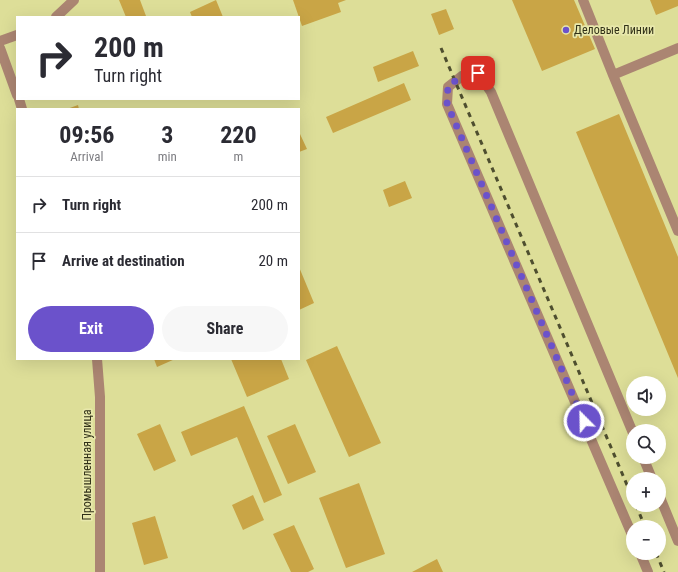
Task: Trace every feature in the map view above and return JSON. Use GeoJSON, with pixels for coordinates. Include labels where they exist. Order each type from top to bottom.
{"type":"FeatureCollection","features":[{"type":"Feature","properties":{"kind":"street"},"geometry":{"type":"LineString","coordinates":[[57,16],[74,0]]}},
{"type":"Feature","properties":{"kind":"street"},"geometry":{"type":"LineString","coordinates":[[583,0],[678,231]]}},
{"type":"Feature","properties":{"kind":"street"},"geometry":{"type":"LineString","coordinates":[[0,41],[16,35]]}},
{"type":"Feature","properties":{"kind":"street"},"geometry":{"type":"LineString","coordinates":[[0,48],[16,92]]}},
{"type":"Feature","properties":{"kind":"street"},"geometry":{"type":"LineString","coordinates":[[613,75],[678,48]]}},
{"type":"Feature","properties":{"kind":"street"},"geometry":{"type":"LineString","coordinates":[[626,521],[447,104],[448,86],[462,76],[478,73],[491,92],[629,424]]}},
{"type":"Feature","properties":{"kind":"street","name":"Промышленная улица"},"geometry":{"type":"LineString","coordinates":[[97,360],[100,396],[100,572]]}},
{"type":"Feature","properties":{"kind":"street"},"geometry":{"type":"LineString","coordinates":[[666,512],[678,540]]}},
{"type":"Feature","properties":{"kind":"street"},"geometry":{"type":"LineString","coordinates":[[643,560],[648,572]]}},
{"type":"Feature","properties":{"kind":"shaded area"},"geometry":{"type":"Polygon","coordinates":[[[0,0],[678,0],[678,572],[0,572],[0,0]]]}},
{"type":"Feature","properties":{"kind":"building"},"geometry":{"type":"Polygon","coordinates":[[[119,0],[140,0],[146,16],[126,16],[119,0]]]}},
{"type":"Feature","properties":{"kind":"building"},"geometry":{"type":"Polygon","coordinates":[[[216,0],[223,16],[192,16],[190,12],[216,0]]]}},
{"type":"Feature","properties":{"kind":"building"},"geometry":{"type":"Polygon","coordinates":[[[293,0],[346,0],[338,3],[341,12],[302,26],[300,16],[299,16],[293,0]]]}},
{"type":"Feature","properties":{"kind":"building"},"geometry":{"type":"Polygon","coordinates":[[[512,0],[574,0],[595,49],[542,71],[512,0]]]}},
{"type":"Feature","properties":{"kind":"building"},"geometry":{"type":"Polygon","coordinates":[[[650,0],[678,0],[678,6],[656,15],[650,0]]]}},
{"type":"Feature","properties":{"kind":"building"},"geometry":{"type":"Polygon","coordinates":[[[446,9],[454,29],[439,35],[431,14],[446,9]]]}},
{"type":"Feature","properties":{"kind":"building"},"geometry":{"type":"Polygon","coordinates":[[[413,51],[419,66],[378,82],[373,67],[413,51]]]}},
{"type":"Feature","properties":{"kind":"building"},"geometry":{"type":"Polygon","coordinates":[[[404,83],[411,100],[333,133],[326,117],[404,83]]]}},
{"type":"Feature","properties":{"kind":"building"},"geometry":{"type":"Polygon","coordinates":[[[78,105],[79,108],[70,108],[78,105]]]}},
{"type":"Feature","properties":{"kind":"building"},"geometry":{"type":"Polygon","coordinates":[[[619,114],[678,257],[678,378],[576,132],[619,114]]]}},
{"type":"Feature","properties":{"kind":"building"},"geometry":{"type":"Polygon","coordinates":[[[300,134],[307,149],[300,152],[300,134]]]}},
{"type":"Feature","properties":{"kind":"building"},"geometry":{"type":"Polygon","coordinates":[[[405,181],[412,198],[389,207],[383,190],[405,181]]]}},
{"type":"Feature","properties":{"kind":"building"},"geometry":{"type":"Polygon","coordinates":[[[300,269],[314,303],[300,310],[300,269]]]}},
{"type":"Feature","properties":{"kind":"building"},"geometry":{"type":"Polygon","coordinates":[[[337,346],[381,443],[349,457],[306,360],[337,346]]]}},
{"type":"Feature","properties":{"kind":"building"},"geometry":{"type":"Polygon","coordinates":[[[154,360],[173,360],[157,367],[154,360]]]}},
{"type":"Feature","properties":{"kind":"building"},"geometry":{"type":"Polygon","coordinates":[[[231,360],[281,360],[289,379],[247,397],[231,360]]]}},
{"type":"Feature","properties":{"kind":"building"},"geometry":{"type":"Polygon","coordinates":[[[244,406],[282,495],[264,503],[237,437],[191,456],[181,432],[244,406]]]}},
{"type":"Feature","properties":{"kind":"building"},"geometry":{"type":"Polygon","coordinates":[[[160,424],[176,461],[154,471],[137,434],[160,424]]]}},
{"type":"Feature","properties":{"kind":"building"},"geometry":{"type":"Polygon","coordinates":[[[295,424],[316,472],[288,484],[267,436],[295,424]]]}},
{"type":"Feature","properties":{"kind":"building"},"geometry":{"type":"Polygon","coordinates":[[[359,483],[385,554],[346,568],[319,498],[359,483]]]}},
{"type":"Feature","properties":{"kind":"building"},"geometry":{"type":"Polygon","coordinates":[[[253,495],[264,520],[243,530],[232,505],[253,495]]]}},
{"type":"Feature","properties":{"kind":"building"},"geometry":{"type":"Polygon","coordinates":[[[155,516],[168,558],[144,565],[132,523],[155,516]]]}},
{"type":"Feature","properties":{"kind":"building"},"geometry":{"type":"Polygon","coordinates":[[[294,525],[314,569],[308,572],[291,572],[273,534],[294,525]]]}},
{"type":"Feature","properties":{"kind":"building"},"geometry":{"type":"Polygon","coordinates":[[[437,559],[443,572],[412,572],[437,559]]]}},
{"type":"Feature","properties":{"kind":"railway"},"geometry":{"type":"LineString","coordinates":[[441,48],[626,483]]}},
{"type":"Feature","properties":{"kind":"railway"},"geometry":{"type":"LineString","coordinates":[[639,512],[642,520]]}},
{"type":"Feature","properties":{"kind":"railway"},"geometry":{"type":"LineString","coordinates":[[659,560],[664,572]]}},
{"type":"Feature","properties":{"kind":"place","name":"Деловые Линии"},"geometry":{"type":"Point","coordinates":[566,30]}},
{"type":"Feature","properties":{"kind":"route"},"geometry":{"type":"LineString","coordinates":[[478,73],[462,76],[448,86],[447,104],[584,421]]}}]}
